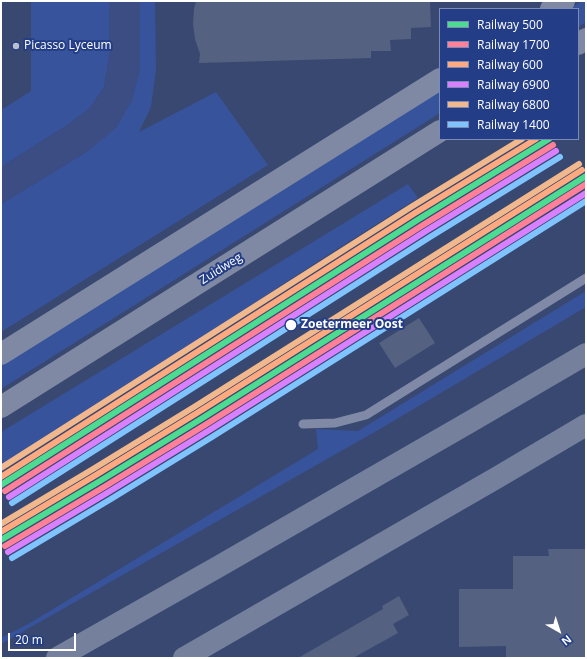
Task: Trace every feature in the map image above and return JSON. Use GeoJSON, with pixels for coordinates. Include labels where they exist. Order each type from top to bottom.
{"type":"FeatureCollection","features":[{"type":"Feature","properties":{"kind":"highway"},"geometry":{"type":"LineString","coordinates":[[57,658],[229,561],[586,354]]}},
{"type":"Feature","properties":{"kind":"highway"},"geometry":{"type":"LineString","coordinates":[[184,658],[586,425]]}},
{"type":"Feature","properties":{"kind":"main road"},"geometry":{"type":"LineString","coordinates":[[553,8],[564,1]]}},
{"type":"Feature","properties":{"kind":"main road"},"geometry":{"type":"LineString","coordinates":[[1,354],[439,80]]}},
{"type":"Feature","properties":{"kind":"main road","name":"Zuidweg"},"geometry":{"type":"LineString","coordinates":[[1,406],[439,132]]}},
{"type":"Feature","properties":{"kind":"lane"},"geometry":{"type":"LineString","coordinates":[[303,424],[335,423],[366,415],[586,278]]}},
{"type":"Feature","properties":{"kind":"shaded area"},"geometry":{"type":"Polygon","coordinates":[[[31,1],[109,1],[109,57],[104,87],[91,107],[66,126],[1,167],[1,110],[31,91],[31,1]]]}},
{"type":"Feature","properties":{"kind":"shaded area"},"geometry":{"type":"Polygon","coordinates":[[[109,1],[140,1],[140,69],[132,101],[116,128],[88,151],[1,204],[1,167],[66,126],[91,107],[104,87],[109,57],[109,1]]]}},
{"type":"Feature","properties":{"kind":"shaded area"},"geometry":{"type":"Polygon","coordinates":[[[140,1],[155,1],[156,70],[151,107],[139,132],[216,92],[268,165],[1,332],[1,204],[88,151],[140,69],[140,1]]]}},
{"type":"Feature","properties":{"kind":"shaded area"},"geometry":{"type":"Polygon","coordinates":[[[582,1],[586,1],[586,22],[579,26],[579,8],[571,8],[582,1]]]}},
{"type":"Feature","properties":{"kind":"shaded area"},"geometry":{"type":"Polygon","coordinates":[[[439,91],[439,114],[1,389],[1,365],[439,91]]]}},
{"type":"Feature","properties":{"kind":"shaded area"},"geometry":{"type":"Polygon","coordinates":[[[408,184],[418,198],[1,468],[1,432],[408,184]]]}},
{"type":"Feature","properties":{"kind":"shaded area"},"geometry":{"type":"Polygon","coordinates":[[[586,291],[586,307],[380,429],[1,644],[1,638],[30,623],[318,449],[316,429],[358,431],[586,291]]]}},
{"type":"Feature","properties":{"kind":"building"},"geometry":{"type":"Polygon","coordinates":[[[196,1],[430,1],[431,27],[411,28],[411,39],[390,40],[391,51],[371,51],[371,58],[199,63],[200,54],[195,39],[193,24],[196,1]]]}},
{"type":"Feature","properties":{"kind":"building"},"geometry":{"type":"Polygon","coordinates":[[[419,318],[435,343],[395,368],[379,343],[419,318]]]}},
{"type":"Feature","properties":{"kind":"building"},"geometry":{"type":"Polygon","coordinates":[[[548,549],[586,549],[586,658],[506,658],[506,646],[459,647],[459,589],[513,589],[513,556],[549,556],[548,549]]]}},
{"type":"Feature","properties":{"kind":"building"},"geometry":{"type":"Polygon","coordinates":[[[399,596],[409,615],[393,624],[398,633],[353,658],[298,658],[383,609],[382,606],[399,596]]]}},
{"type":"Feature","properties":{"kind":"rail line","name":"6800"},"geometry":{"type":"LineString","coordinates":[[1,468],[411,207],[520,140]]}},
{"type":"Feature","properties":{"kind":"rail line","name":"600"},"geometry":{"type":"LineString","coordinates":[[1,477],[415,213],[534,140]]}},
{"type":"Feature","properties":{"kind":"rail line","name":"500"},"geometry":{"type":"LineString","coordinates":[[1,485],[419,219],[547,140]]}},
{"type":"Feature","properties":{"kind":"rail line","name":"1700"},"geometry":{"type":"LineString","coordinates":[[5,491],[423,225],[553,145]]}},
{"type":"Feature","properties":{"kind":"rail line","name":"6900"},"geometry":{"type":"LineString","coordinates":[[9,497],[426,231],[556,151]]}},
{"type":"Feature","properties":{"kind":"rail line","name":"1400"},"geometry":{"type":"LineString","coordinates":[[12,503],[430,237],[560,157]]}},
{"type":"Feature","properties":{"kind":"rail line","name":"6800"},"geometry":{"type":"LineString","coordinates":[[1,524],[194,407],[579,164]]}},
{"type":"Feature","properties":{"kind":"rail line","name":"600"},"geometry":{"type":"LineString","coordinates":[[1,532],[197,413],[582,170]]}},
{"type":"Feature","properties":{"kind":"rail line","name":"500"},"geometry":{"type":"LineString","coordinates":[[1,540],[201,419],[586,176]]}},
{"type":"Feature","properties":{"kind":"rail line","name":"1700"},"geometry":{"type":"LineString","coordinates":[[5,546],[205,425],[586,184]]}},
{"type":"Feature","properties":{"kind":"rail line","name":"6900"},"geometry":{"type":"LineString","coordinates":[[8,552],[208,431],[586,193]]}},
{"type":"Feature","properties":{"kind":"rail line","name":"1400"},"geometry":{"type":"LineString","coordinates":[[12,558],[212,437],[586,201]]}},
{"type":"Feature","properties":{"kind":"place","name":"Picasso Lyceum"},"geometry":{"type":"Point","coordinates":[16,46]}},
{"type":"Feature","properties":{"kind":"place","name":"Zoetermeer Oost"},"geometry":{"type":"Point","coordinates":[291,325]}}]}
